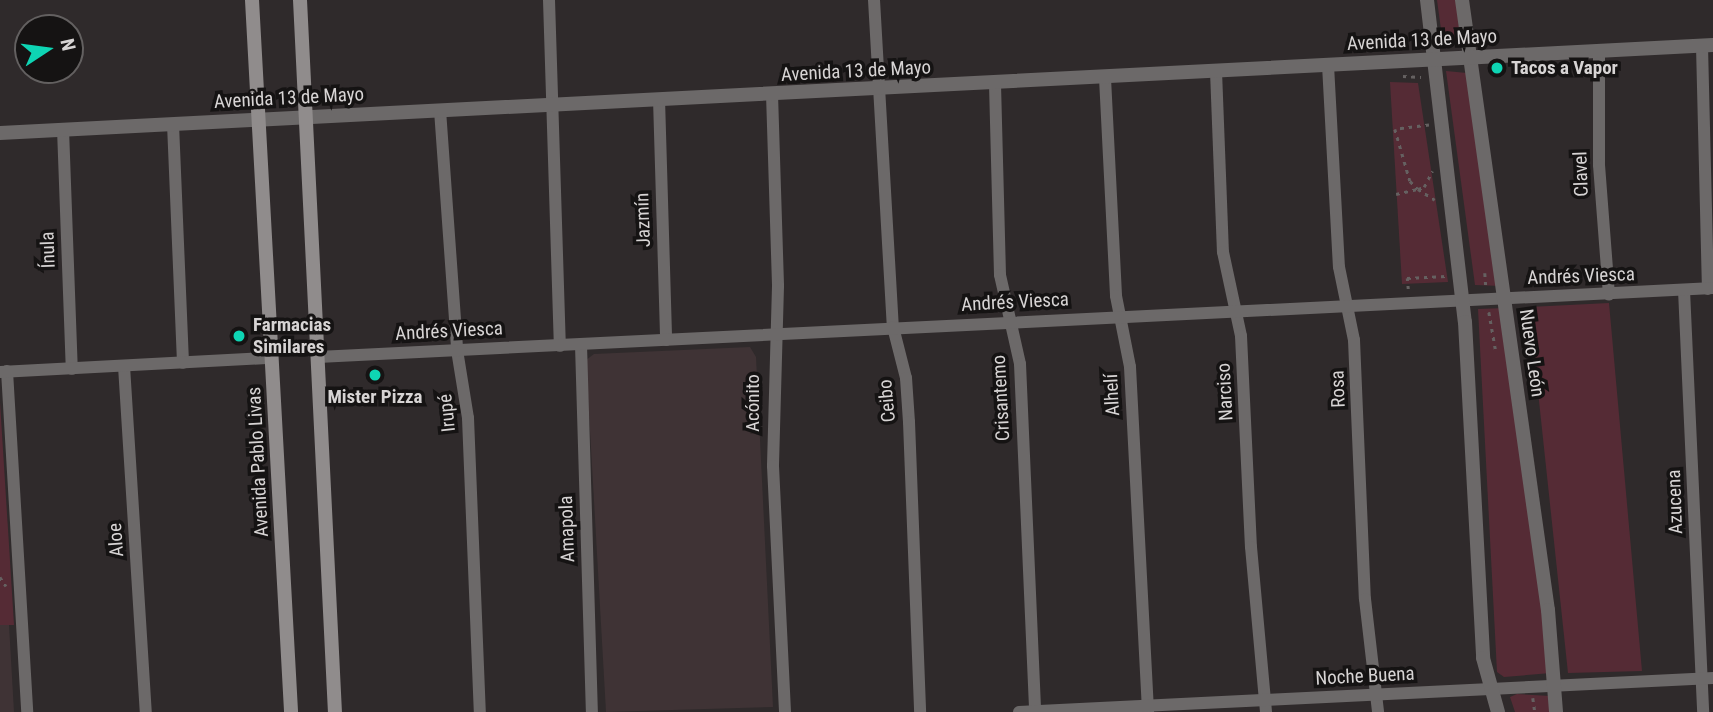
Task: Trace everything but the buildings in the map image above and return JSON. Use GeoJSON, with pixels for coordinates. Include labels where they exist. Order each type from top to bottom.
{"type":"FeatureCollection","features":[{"type":"Feature","properties":{"kind":"main road","name":"Avenida Pablo Livas"},"geometry":{"type":"LineString","coordinates":[[252,0],[291,712]]}},
{"type":"Feature","properties":{"kind":"main road"},"geometry":{"type":"LineString","coordinates":[[300,0],[335,712]]}},
{"type":"Feature","properties":{"kind":"street"},"geometry":{"type":"LineString","coordinates":[[549,0],[560,346]]}},
{"type":"Feature","properties":{"kind":"street","name":"Ceibo"},"geometry":{"type":"LineString","coordinates":[[874,0],[893,327],[906,379],[909,422],[920,712]]}},
{"type":"Feature","properties":{"kind":"street"},"geometry":{"type":"LineString","coordinates":[[1427,0],[1463,300],[1482,641],[1489,689],[1498,712]]}},
{"type":"Feature","properties":{"kind":"street","name":"Nuevo León"},"geometry":{"type":"LineString","coordinates":[[1462,0],[1468,56],[1506,298],[1555,685],[1556,712]]}},
{"type":"Feature","properties":{"kind":"street","name":"Avenida 13 de Mayo"},"geometry":{"type":"LineString","coordinates":[[0,133],[995,84],[1468,56],[1708,46]]}},
{"type":"Feature","properties":{"kind":"street"},"geometry":{"type":"LineString","coordinates":[[1708,46],[1711,289]]}},
{"type":"Feature","properties":{"kind":"street","name":"Clavel"},"geometry":{"type":"LineString","coordinates":[[1599,51],[1600,165],[1609,295]]}},
{"type":"Feature","properties":{"kind":"street","name":"Rosa"},"geometry":{"type":"LineString","coordinates":[[1328,65],[1339,267],[1354,340],[1366,599],[1378,712]]}},
{"type":"Feature","properties":{"kind":"street","name":"Narciso"},"geometry":{"type":"LineString","coordinates":[[1216,71],[1223,252],[1233,311],[1241,336],[1251,547],[1266,706]]}},
{"type":"Feature","properties":{"kind":"street","name":"Alhelí"},"geometry":{"type":"LineString","coordinates":[[1105,78],[1119,316],[1130,367],[1148,709]]}},
{"type":"Feature","properties":{"kind":"street","name":"Crisantemo"},"geometry":{"type":"LineString","coordinates":[[995,84],[1000,275],[1020,364],[1035,712]]}},
{"type":"Feature","properties":{"kind":"street","name":"Acónito"},"geometry":{"type":"LineString","coordinates":[[772,94],[776,335],[773,466],[785,712]]}},
{"type":"Feature","properties":{"kind":"street","name":"Jazmín"},"geometry":{"type":"LineString","coordinates":[[659,99],[666,340]]}},
{"type":"Feature","properties":{"kind":"street","name":"Irupé"},"geometry":{"type":"LineString","coordinates":[[440,110],[457,350],[468,418],[480,712]]}},
{"type":"Feature","properties":{"kind":"street"},"geometry":{"type":"LineString","coordinates":[[173,124],[183,363]]}},
{"type":"Feature","properties":{"kind":"street","name":"Ínula"},"geometry":{"type":"LineString","coordinates":[[63,129],[72,369]]}},
{"type":"Feature","properties":{"kind":"street","name":"Andrés Viesca"},"geometry":{"type":"LineString","coordinates":[[318,357],[1346,304],[1711,289]]}},
{"type":"Feature","properties":{"kind":"street","name":"Azucena"},"geometry":{"type":"LineString","coordinates":[[1684,290],[1708,678],[1703,712]]}},
{"type":"Feature","properties":{"kind":"street","name":"Amapola"},"geometry":{"type":"LineString","coordinates":[[581,345],[592,712]]}},
{"type":"Feature","properties":{"kind":"street"},"geometry":{"type":"LineString","coordinates":[[27,712],[3,372],[271,358]]}},
{"type":"Feature","properties":{"kind":"street","name":"Aloe"},"geometry":{"type":"LineString","coordinates":[[124,366],[146,712]]}},
{"type":"Feature","properties":{"kind":"street","name":"Noche Buena"},"geometry":{"type":"LineString","coordinates":[[1019,712],[1266,706],[1377,695],[1708,678]]}},
{"type":"Feature","properties":{"kind":"path"},"geometry":{"type":"LineString","coordinates":[[1401,76],[1422,77],[1424,89]]}},
{"type":"Feature","properties":{"kind":"path"},"geometry":{"type":"LineString","coordinates":[[1427,113],[1431,137]]}},
{"type":"Feature","properties":{"kind":"path"},"geometry":{"type":"LineString","coordinates":[[1429,125],[1395,129],[1406,176],[1441,209],[1439,197]]}},
{"type":"Feature","properties":{"kind":"path"},"geometry":{"type":"LineString","coordinates":[[1396,194],[1428,184],[1434,160],[1436,173]]}},
{"type":"Feature","properties":{"kind":"path"},"geometry":{"type":"LineString","coordinates":[[1409,302],[1407,278],[1451,275]]}},
{"type":"Feature","properties":{"kind":"path"},"geometry":{"type":"LineString","coordinates":[[1532,694],[1535,712]]}},
{"type":"Feature","properties":{"kind":"shaded area"},"geometry":{"type":"Polygon","coordinates":[[[1437,0],[1456,0],[1461,43],[1443,44],[1437,0]]]}},
{"type":"Feature","properties":{"kind":"shaded area"},"geometry":{"type":"Polygon","coordinates":[[[1446,71],[1467,73],[1501,286],[1475,285],[1446,71]]]}},
{"type":"Feature","properties":{"kind":"shaded area"},"geometry":{"type":"Polygon","coordinates":[[[1390,82],[1418,83],[1448,282],[1402,284],[1390,82]]]}},
{"type":"Feature","properties":{"kind":"shaded area"},"geometry":{"type":"Polygon","coordinates":[[[1609,303],[1642,671],[1568,673],[1529,307],[1609,303]]]}},
{"type":"Feature","properties":{"kind":"shaded area"},"geometry":{"type":"Polygon","coordinates":[[[1506,308],[1551,673],[1504,677],[1497,672],[1478,309],[1506,308]]]}},
{"type":"Feature","properties":{"kind":"shaded area"},"geometry":{"type":"Polygon","coordinates":[[[750,347],[756,357],[773,707],[606,712],[586,360],[594,354],[750,347]]]}},
{"type":"Feature","properties":{"kind":"shaded area"},"geometry":{"type":"Polygon","coordinates":[[[0,402],[14,625],[0,625],[0,402]]]}},
{"type":"Feature","properties":{"kind":"shaded area"},"geometry":{"type":"Polygon","coordinates":[[[0,625],[9,625],[14,712],[0,712],[0,625]]]}},
{"type":"Feature","properties":{"kind":"shaded area"},"geometry":{"type":"Polygon","coordinates":[[[1517,694],[1550,696],[1550,712],[1515,712],[1510,697],[1517,694]]]}},
{"type":"Feature","properties":{"kind":"place","name":"Tacos a Vapor"},"geometry":{"type":"Point","coordinates":[1497,68]}},
{"type":"Feature","properties":{"kind":"place","name":"Farmacias Similares"},"geometry":{"type":"Point","coordinates":[239,336]}},
{"type":"Feature","properties":{"kind":"place","name":"Mister Pizza"},"geometry":{"type":"Point","coordinates":[375,375]}}]}
